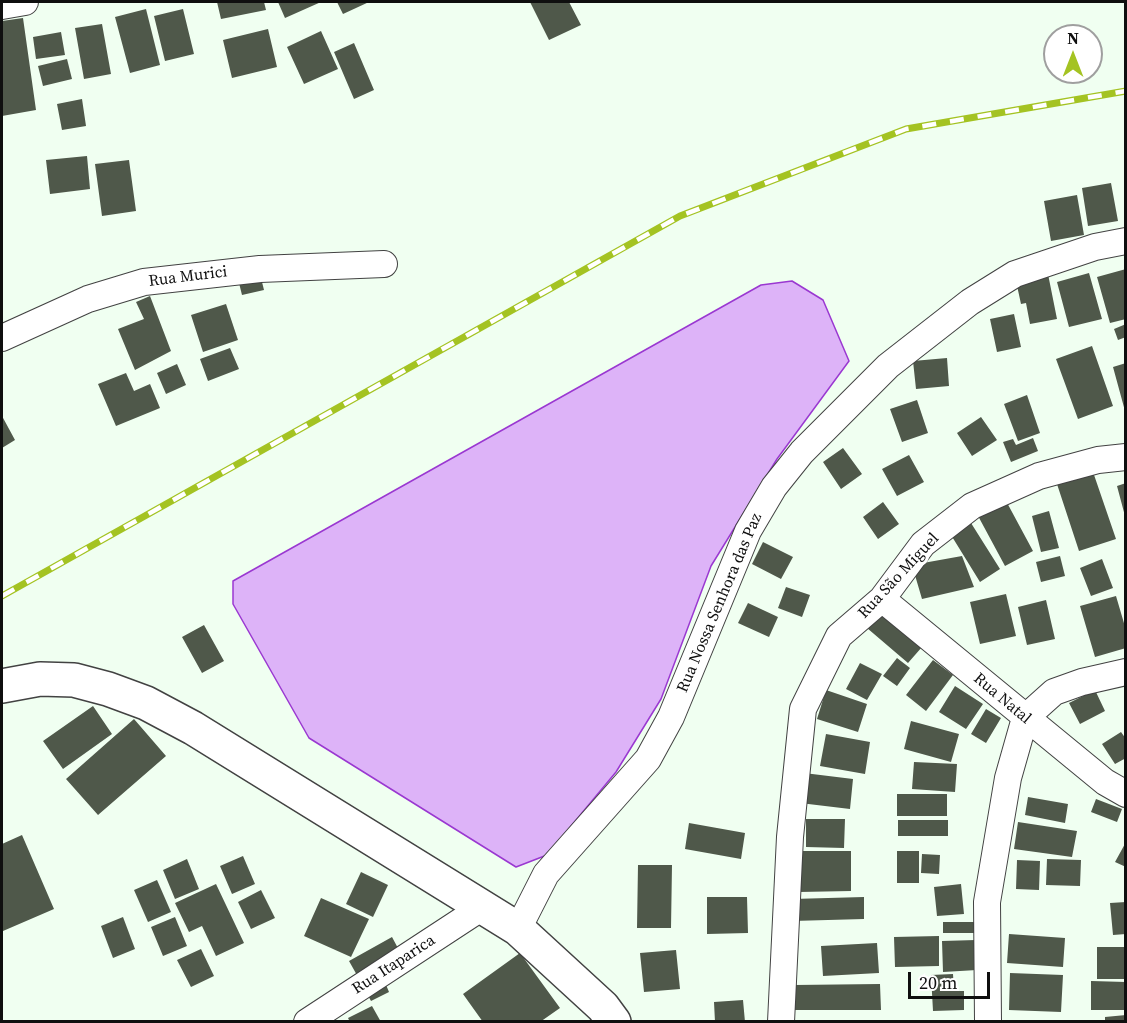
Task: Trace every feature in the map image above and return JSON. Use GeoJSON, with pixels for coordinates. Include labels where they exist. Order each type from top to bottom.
{"type":"FeatureCollection","features":[{"type":"Feature","properties":{"kind":"street"},"geometry":{"type":"LineString","coordinates":[[2,6],[25,2]]}},
{"type":"Feature","properties":{"kind":"street","name":"Rua Nossa Senhora das Paz"},"geometry":{"type":"LineString","coordinates":[[518,929],[537,888],[552,867],[648,759],[671,717],[748,531],[774,487],[802,452],[888,366],[970,302],[1015,274],[1034,266],[1095,247],[1125,241]]}},
{"type":"Feature","properties":{"kind":"street","name":"Rua Murici"},"geometry":{"type":"LineString","coordinates":[[2,338],[88,298],[144,282],[260,268],[384,264]]}},
{"type":"Feature","properties":{"kind":"street","name":"Rua São Miguel"},"geometry":{"type":"LineString","coordinates":[[781,1022],[790,837],[803,710],[840,636],[882,599],[923,544],[972,506],[1039,476],[1098,460],[1125,457]]}},
{"type":"Feature","properties":{"kind":"street","name":"Rua Natal"},"geometry":{"type":"LineString","coordinates":[[882,599],[1104,782],[1125,794]]}},
{"type":"Feature","properties":{"kind":"street"},"geometry":{"type":"LineString","coordinates":[[988,1022],[987,902],[1008,778],[1025,718],[1054,692],[1082,682],[1125,672]]}},
{"type":"Feature","properties":{"kind":"street"},"geometry":{"type":"LineString","coordinates":[[2,686],[40,680],[74,680],[146,703],[193,728],[518,929],[603,1007],[615,1022]]}},
{"type":"Feature","properties":{"kind":"street","name":"Rua Itaparica"},"geometry":{"type":"LineString","coordinates":[[306,1022],[481,908]]}},
{"type":"Feature","properties":{"kind":"shaded area"},"geometry":{"type":"Polygon","coordinates":[[[792,281],[823,300],[849,361],[777,459],[711,566],[661,699],[616,772],[547,855],[516,867],[309,738],[233,604],[233,581],[761,285],[792,281]]]}},
{"type":"Feature","properties":{"kind":"building"},"geometry":{"type":"Polygon","coordinates":[[[217,2],[264,2],[266,10],[221,19],[217,2]]]}},
{"type":"Feature","properties":{"kind":"building"},"geometry":{"type":"Polygon","coordinates":[[[278,2],[321,2],[285,18],[278,2]]]}},
{"type":"Feature","properties":{"kind":"building"},"geometry":{"type":"Polygon","coordinates":[[[337,2],[369,2],[343,14],[337,2]]]}},
{"type":"Feature","properties":{"kind":"building"},"geometry":{"type":"Polygon","coordinates":[[[530,2],[569,2],[581,25],[549,40],[530,2]]]}},
{"type":"Feature","properties":{"kind":"building"},"geometry":{"type":"Polygon","coordinates":[[[146,9],[160,65],[130,73],[115,17],[146,9]]]}},
{"type":"Feature","properties":{"kind":"building"},"geometry":{"type":"Polygon","coordinates":[[[183,9],[194,54],[165,61],[154,16],[183,9]]]}},
{"type":"Feature","properties":{"kind":"building"},"geometry":{"type":"Polygon","coordinates":[[[23,18],[36,110],[2,116],[2,21],[23,18]]]}},
{"type":"Feature","properties":{"kind":"building"},"geometry":{"type":"Polygon","coordinates":[[[102,24],[111,74],[84,79],[75,28],[102,24]]]}},
{"type":"Feature","properties":{"kind":"building"},"geometry":{"type":"Polygon","coordinates":[[[268,29],[277,67],[232,78],[223,40],[268,29]]]}},
{"type":"Feature","properties":{"kind":"building"},"geometry":{"type":"Polygon","coordinates":[[[321,31],[338,69],[304,84],[287,47],[321,31]]]}},
{"type":"Feature","properties":{"kind":"building"},"geometry":{"type":"Polygon","coordinates":[[[61,32],[65,55],[36,59],[33,37],[61,32]]]}},
{"type":"Feature","properties":{"kind":"building"},"geometry":{"type":"Polygon","coordinates":[[[354,43],[374,90],[354,99],[334,52],[354,43]]]}},
{"type":"Feature","properties":{"kind":"building"},"geometry":{"type":"Polygon","coordinates":[[[67,59],[72,79],[43,86],[38,66],[67,59]]]}},
{"type":"Feature","properties":{"kind":"building"},"geometry":{"type":"Polygon","coordinates":[[[82,99],[86,126],[62,130],[57,104],[82,99]]]}},
{"type":"Feature","properties":{"kind":"building"},"geometry":{"type":"Polygon","coordinates":[[[87,156],[90,189],[50,194],[46,160],[87,156]]]}},
{"type":"Feature","properties":{"kind":"building"},"geometry":{"type":"Polygon","coordinates":[[[129,160],[136,211],[102,216],[95,164],[129,160]]]}},
{"type":"Feature","properties":{"kind":"building"},"geometry":{"type":"Polygon","coordinates":[[[1111,183],[1118,221],[1088,226],[1082,188],[1111,183]]]}},
{"type":"Feature","properties":{"kind":"building"},"geometry":{"type":"Polygon","coordinates":[[[1077,195],[1084,235],[1051,241],[1044,201],[1077,195]]]}},
{"type":"Feature","properties":{"kind":"building"},"geometry":{"type":"Polygon","coordinates":[[[1126,269],[1126,319],[1110,323],[1097,277],[1126,269]]]}},
{"type":"Feature","properties":{"kind":"building"},"geometry":{"type":"Polygon","coordinates":[[[1089,273],[1102,319],[1069,327],[1057,282],[1089,273]]]}},
{"type":"Feature","properties":{"kind":"building"},"geometry":{"type":"Polygon","coordinates":[[[260,274],[264,290],[242,295],[238,279],[260,274]]]}},
{"type":"Feature","properties":{"kind":"building"},"geometry":{"type":"Polygon","coordinates":[[[1048,274],[1057,319],[1030,324],[1026,303],[1021,304],[1016,281],[1048,274]]]}},
{"type":"Feature","properties":{"kind":"building"},"geometry":{"type":"Polygon","coordinates":[[[150,296],[171,351],[135,370],[118,329],[144,319],[136,302],[150,296]]]}},
{"type":"Feature","properties":{"kind":"building"},"geometry":{"type":"Polygon","coordinates":[[[226,304],[238,340],[203,352],[191,315],[226,304]]]}},
{"type":"Feature","properties":{"kind":"building"},"geometry":{"type":"Polygon","coordinates":[[[1014,314],[1021,347],[997,352],[990,319],[1014,314]]]}},
{"type":"Feature","properties":{"kind":"building"},"geometry":{"type":"Polygon","coordinates":[[[1126,324],[1126,337],[1118,340],[1114,329],[1126,324]]]}},
{"type":"Feature","properties":{"kind":"building"},"geometry":{"type":"Polygon","coordinates":[[[1092,346],[1113,406],[1078,419],[1056,359],[1092,346]]]}},
{"type":"Feature","properties":{"kind":"building"},"geometry":{"type":"Polygon","coordinates":[[[230,348],[239,369],[208,381],[200,359],[230,348]]]}},
{"type":"Feature","properties":{"kind":"building"},"geometry":{"type":"Polygon","coordinates":[[[947,358],[949,386],[916,389],[913,361],[947,358]]]}},
{"type":"Feature","properties":{"kind":"building"},"geometry":{"type":"Polygon","coordinates":[[[1126,363],[1126,411],[1125,411],[1113,367],[1126,363]]]}},
{"type":"Feature","properties":{"kind":"building"},"geometry":{"type":"Polygon","coordinates":[[[177,364],[186,385],[166,394],[157,373],[177,364]]]}},
{"type":"Feature","properties":{"kind":"building"},"geometry":{"type":"Polygon","coordinates":[[[126,373],[134,391],[150,384],[160,408],[116,426],[98,384],[126,373]]]}},
{"type":"Feature","properties":{"kind":"building"},"geometry":{"type":"Polygon","coordinates":[[[1027,395],[1040,433],[1018,441],[1004,404],[1027,395]]]}},
{"type":"Feature","properties":{"kind":"building"},"geometry":{"type":"Polygon","coordinates":[[[917,400],[928,433],[902,442],[890,409],[917,400]]]}},
{"type":"Feature","properties":{"kind":"building"},"geometry":{"type":"Polygon","coordinates":[[[2,416],[15,440],[2,448],[2,416]]]}},
{"type":"Feature","properties":{"kind":"building"},"geometry":{"type":"Polygon","coordinates":[[[981,417],[997,440],[972,456],[957,433],[981,417]]]}},
{"type":"Feature","properties":{"kind":"building"},"geometry":{"type":"Polygon","coordinates":[[[1033,438],[1038,451],[1011,462],[1003,442],[1013,439],[1016,445],[1033,438]]]}},
{"type":"Feature","properties":{"kind":"building"},"geometry":{"type":"Polygon","coordinates":[[[843,448],[862,474],[841,489],[823,462],[843,448]]]}},
{"type":"Feature","properties":{"kind":"building"},"geometry":{"type":"Polygon","coordinates":[[[909,455],[924,482],[897,496],[882,469],[909,455]]]}},
{"type":"Feature","properties":{"kind":"building"},"geometry":{"type":"Polygon","coordinates":[[[1092,469],[1116,539],[1079,551],[1056,481],[1092,469]]]}},
{"type":"Feature","properties":{"kind":"building"},"geometry":{"type":"Polygon","coordinates":[[[1126,483],[1126,516],[1125,516],[1117,486],[1126,483]]]}},
{"type":"Feature","properties":{"kind":"building"},"geometry":{"type":"Polygon","coordinates":[[[1005,499],[1033,551],[1005,566],[977,514],[1005,499]]]}},
{"type":"Feature","properties":{"kind":"building"},"geometry":{"type":"Polygon","coordinates":[[[883,502],[899,524],[878,539],[863,517],[883,502]]]}},
{"type":"Feature","properties":{"kind":"building"},"geometry":{"type":"Polygon","coordinates":[[[1049,511],[1059,548],[1041,552],[1032,516],[1049,511]]]}},
{"type":"Feature","properties":{"kind":"building"},"geometry":{"type":"Polygon","coordinates":[[[971,523],[1000,569],[980,582],[951,535],[971,523]]]}},
{"type":"Feature","properties":{"kind":"building"},"geometry":{"type":"Polygon","coordinates":[[[763,542],[793,557],[781,579],[752,564],[763,542]]]}},
{"type":"Feature","properties":{"kind":"building"},"geometry":{"type":"Polygon","coordinates":[[[962,556],[974,587],[922,599],[912,565],[962,556]]]}},
{"type":"Feature","properties":{"kind":"building"},"geometry":{"type":"Polygon","coordinates":[[[1060,556],[1065,576],[1041,582],[1036,562],[1060,556]]]}},
{"type":"Feature","properties":{"kind":"building"},"geometry":{"type":"Polygon","coordinates":[[[1102,559],[1113,588],[1091,596],[1080,568],[1102,559]]]}},
{"type":"Feature","properties":{"kind":"building"},"geometry":{"type":"Polygon","coordinates":[[[786,587],[810,595],[802,617],[778,608],[786,587]]]}},
{"type":"Feature","properties":{"kind":"building"},"geometry":{"type":"Polygon","coordinates":[[[1006,594],[1016,636],[980,644],[970,602],[1006,594]]]}},
{"type":"Feature","properties":{"kind":"building"},"geometry":{"type":"Polygon","coordinates":[[[1116,596],[1126,630],[1126,648],[1095,657],[1080,606],[1116,596]]]}},
{"type":"Feature","properties":{"kind":"building"},"geometry":{"type":"Polygon","coordinates":[[[1046,600],[1055,639],[1027,645],[1018,607],[1046,600]]]}},
{"type":"Feature","properties":{"kind":"building"},"geometry":{"type":"Polygon","coordinates":[[[748,603],[778,617],[769,637],[738,623],[748,603]]]}},
{"type":"Feature","properties":{"kind":"building"},"geometry":{"type":"Polygon","coordinates":[[[881,612],[922,647],[908,663],[867,628],[881,612]]]}},
{"type":"Feature","properties":{"kind":"building"},"geometry":{"type":"Polygon","coordinates":[[[204,625],[224,661],[202,673],[182,637],[204,625]]]}},
{"type":"Feature","properties":{"kind":"building"},"geometry":{"type":"Polygon","coordinates":[[[897,658],[910,668],[897,686],[883,676],[897,658]]]}},
{"type":"Feature","properties":{"kind":"building"},"geometry":{"type":"Polygon","coordinates":[[[933,660],[953,675],[926,711],[906,695],[933,660]]]}},
{"type":"Feature","properties":{"kind":"building"},"geometry":{"type":"Polygon","coordinates":[[[860,663],[882,674],[867,700],[846,689],[860,663]]]}},
{"type":"Feature","properties":{"kind":"building"},"geometry":{"type":"Polygon","coordinates":[[[955,686],[983,704],[966,729],[939,712],[955,686]]]}},
{"type":"Feature","properties":{"kind":"building"},"geometry":{"type":"Polygon","coordinates":[[[826,690],[867,704],[858,732],[817,719],[826,690]]]}},
{"type":"Feature","properties":{"kind":"building"},"geometry":{"type":"Polygon","coordinates":[[[1095,690],[1105,711],[1080,724],[1069,703],[1095,690]]]}},
{"type":"Feature","properties":{"kind":"building"},"geometry":{"type":"Polygon","coordinates":[[[93,706],[112,734],[63,769],[43,741],[93,706]]]}},
{"type":"Feature","properties":{"kind":"building"},"geometry":{"type":"Polygon","coordinates":[[[986,709],[1001,718],[986,743],[971,734],[986,709]]]}},
{"type":"Feature","properties":{"kind":"building"},"geometry":{"type":"Polygon","coordinates":[[[134,719],[166,756],[98,815],[66,779],[134,719]]]}},
{"type":"Feature","properties":{"kind":"building"},"geometry":{"type":"Polygon","coordinates":[[[911,721],[959,734],[951,762],[904,749],[911,721]]]}},
{"type":"Feature","properties":{"kind":"building"},"geometry":{"type":"Polygon","coordinates":[[[1121,732],[1126,739],[1126,758],[1115,764],[1102,744],[1121,732]]]}},
{"type":"Feature","properties":{"kind":"building"},"geometry":{"type":"Polygon","coordinates":[[[826,734],[870,742],[865,774],[820,766],[826,734]]]}},
{"type":"Feature","properties":{"kind":"building"},"geometry":{"type":"Polygon","coordinates":[[[914,762],[957,764],[955,792],[912,789],[914,762]]]}},
{"type":"Feature","properties":{"kind":"building"},"geometry":{"type":"Polygon","coordinates":[[[804,773],[853,779],[850,809],[800,803],[804,773]]]}},
{"type":"Feature","properties":{"kind":"building"},"geometry":{"type":"Polygon","coordinates":[[[897,794],[947,794],[947,816],[897,816],[897,794]]]}},
{"type":"Feature","properties":{"kind":"building"},"geometry":{"type":"Polygon","coordinates":[[[1028,797],[1068,804],[1065,823],[1025,815],[1028,797]]]}},
{"type":"Feature","properties":{"kind":"building"},"geometry":{"type":"Polygon","coordinates":[[[1096,799],[1122,809],[1117,822],[1091,812],[1096,799]]]}},
{"type":"Feature","properties":{"kind":"building"},"geometry":{"type":"Polygon","coordinates":[[[806,819],[845,819],[844,848],[806,847],[806,819]]]}},
{"type":"Feature","properties":{"kind":"building"},"geometry":{"type":"Polygon","coordinates":[[[898,820],[948,820],[948,836],[898,836],[898,820]]]}},
{"type":"Feature","properties":{"kind":"building"},"geometry":{"type":"Polygon","coordinates":[[[1018,822],[1077,831],[1072,857],[1014,849],[1018,822]]]}},
{"type":"Feature","properties":{"kind":"building"},"geometry":{"type":"Polygon","coordinates":[[[689,823],[745,833],[741,859],[685,849],[689,823]]]}},
{"type":"Feature","properties":{"kind":"building"},"geometry":{"type":"Polygon","coordinates":[[[22,835],[54,909],[3,931],[2,844],[22,835]]]}},
{"type":"Feature","properties":{"kind":"building"},"geometry":{"type":"Polygon","coordinates":[[[1126,842],[1126,867],[1115,862],[1126,842]]]}},
{"type":"Feature","properties":{"kind":"building"},"geometry":{"type":"Polygon","coordinates":[[[799,851],[851,851],[851,891],[799,892],[799,851]]]}},
{"type":"Feature","properties":{"kind":"building"},"geometry":{"type":"Polygon","coordinates":[[[897,851],[919,851],[919,883],[897,883],[897,851]]]}},
{"type":"Feature","properties":{"kind":"building"},"geometry":{"type":"Polygon","coordinates":[[[922,854],[940,855],[939,874],[921,873],[922,854]]]}},
{"type":"Feature","properties":{"kind":"building"},"geometry":{"type":"Polygon","coordinates":[[[243,856],[255,884],[232,894],[220,866],[243,856]]]}},
{"type":"Feature","properties":{"kind":"building"},"geometry":{"type":"Polygon","coordinates":[[[187,859],[199,889],[175,899],[163,870],[187,859]]]}},
{"type":"Feature","properties":{"kind":"building"},"geometry":{"type":"Polygon","coordinates":[[[1047,859],[1081,860],[1080,886],[1046,885],[1047,859]]]}},
{"type":"Feature","properties":{"kind":"building"},"geometry":{"type":"Polygon","coordinates":[[[1017,860],[1040,861],[1039,890],[1016,889],[1017,860]]]}},
{"type":"Feature","properties":{"kind":"building"},"geometry":{"type":"Polygon","coordinates":[[[638,865],[672,865],[671,928],[637,928],[638,865]]]}},
{"type":"Feature","properties":{"kind":"building"},"geometry":{"type":"Polygon","coordinates":[[[361,872],[388,885],[373,917],[346,904],[361,872]]]}},
{"type":"Feature","properties":{"kind":"building"},"geometry":{"type":"Polygon","coordinates":[[[157,880],[171,912],[148,922],[134,890],[157,880]]]}},
{"type":"Feature","properties":{"kind":"building"},"geometry":{"type":"Polygon","coordinates":[[[216,884],[244,943],[216,956],[202,926],[189,932],[175,903],[216,884]]]}},
{"type":"Feature","properties":{"kind":"building"},"geometry":{"type":"Polygon","coordinates":[[[961,884],[964,914],[937,916],[934,887],[961,884]]]}},
{"type":"Feature","properties":{"kind":"building"},"geometry":{"type":"Polygon","coordinates":[[[261,890],[275,918],[251,929],[238,902],[261,890]]]}},
{"type":"Feature","properties":{"kind":"building"},"geometry":{"type":"Polygon","coordinates":[[[707,897],[747,897],[748,933],[707,934],[707,897]]]}},
{"type":"Feature","properties":{"kind":"building"},"geometry":{"type":"Polygon","coordinates":[[[864,897],[864,919],[792,921],[792,899],[864,897]]]}},
{"type":"Feature","properties":{"kind":"building"},"geometry":{"type":"Polygon","coordinates":[[[321,898],[369,919],[351,957],[304,936],[321,898]]]}},
{"type":"Feature","properties":{"kind":"building"},"geometry":{"type":"Polygon","coordinates":[[[1126,902],[1126,934],[1113,935],[1110,903],[1126,902]]]}},
{"type":"Feature","properties":{"kind":"building"},"geometry":{"type":"Polygon","coordinates":[[[123,917],[135,949],[113,958],[101,926],[123,917]]]}},
{"type":"Feature","properties":{"kind":"building"},"geometry":{"type":"Polygon","coordinates":[[[175,917],[187,946],[163,956],[151,927],[175,917]]]}},
{"type":"Feature","properties":{"kind":"building"},"geometry":{"type":"Polygon","coordinates":[[[943,922],[974,922],[974,933],[943,933],[943,922]]]}},
{"type":"Feature","properties":{"kind":"building"},"geometry":{"type":"Polygon","coordinates":[[[1009,934],[1065,938],[1063,967],[1007,963],[1009,934]]]}},
{"type":"Feature","properties":{"kind":"building"},"geometry":{"type":"Polygon","coordinates":[[[939,936],[939,966],[895,967],[894,937],[939,936]]]}},
{"type":"Feature","properties":{"kind":"building"},"geometry":{"type":"Polygon","coordinates":[[[392,937],[400,952],[358,977],[349,961],[392,937]]]}},
{"type":"Feature","properties":{"kind":"building"},"geometry":{"type":"Polygon","coordinates":[[[976,940],[977,970],[943,972],[942,941],[976,940]]]}},
{"type":"Feature","properties":{"kind":"building"},"geometry":{"type":"Polygon","coordinates":[[[877,943],[879,973],[823,976],[821,946],[877,943]]]}},
{"type":"Feature","properties":{"kind":"building"},"geometry":{"type":"Polygon","coordinates":[[[1097,947],[1126,947],[1126,979],[1097,979],[1097,947]]]}},
{"type":"Feature","properties":{"kind":"building"},"geometry":{"type":"Polygon","coordinates":[[[201,949],[214,976],[191,987],[177,960],[201,949]]]}},
{"type":"Feature","properties":{"kind":"building"},"geometry":{"type":"Polygon","coordinates":[[[676,950],[680,989],[644,992],[640,953],[676,950]]]}},
{"type":"Feature","properties":{"kind":"building"},"geometry":{"type":"Polygon","coordinates":[[[520,953],[560,1008],[540,1022],[483,1022],[463,994],[520,953]]]}},
{"type":"Feature","properties":{"kind":"building"},"geometry":{"type":"Polygon","coordinates":[[[1010,973],[1063,975],[1061,1012],[1009,1010],[1010,973]]]}},
{"type":"Feature","properties":{"kind":"building"},"geometry":{"type":"Polygon","coordinates":[[[953,974],[954,991],[964,991],[964,1010],[933,1011],[931,975],[953,974]]]}},
{"type":"Feature","properties":{"kind":"building"},"geometry":{"type":"Polygon","coordinates":[[[384,980],[389,992],[371,1001],[365,990],[384,980]]]}},
{"type":"Feature","properties":{"kind":"building"},"geometry":{"type":"Polygon","coordinates":[[[1091,981],[1126,982],[1126,1010],[1091,1010],[1091,981]]]}},
{"type":"Feature","properties":{"kind":"building"},"geometry":{"type":"Polygon","coordinates":[[[880,984],[881,1010],[794,1010],[794,985],[880,984]]]}},
{"type":"Feature","properties":{"kind":"building"},"geometry":{"type":"Polygon","coordinates":[[[743,1000],[745,1022],[715,1022],[714,1002],[743,1000]]]}},
{"type":"Feature","properties":{"kind":"building"},"geometry":{"type":"Polygon","coordinates":[[[372,1006],[381,1022],[350,1022],[348,1018],[372,1006]]]}},
{"type":"Feature","properties":{"kind":"building"},"geometry":{"type":"Polygon","coordinates":[[[1126,1015],[1126,1022],[1105,1022],[1105,1017],[1126,1015]]]}},
{"type":"Feature","properties":{"kind":"railway"},"geometry":{"type":"LineString","coordinates":[[2,596],[680,216],[906,129],[1126,91]]}}]}
